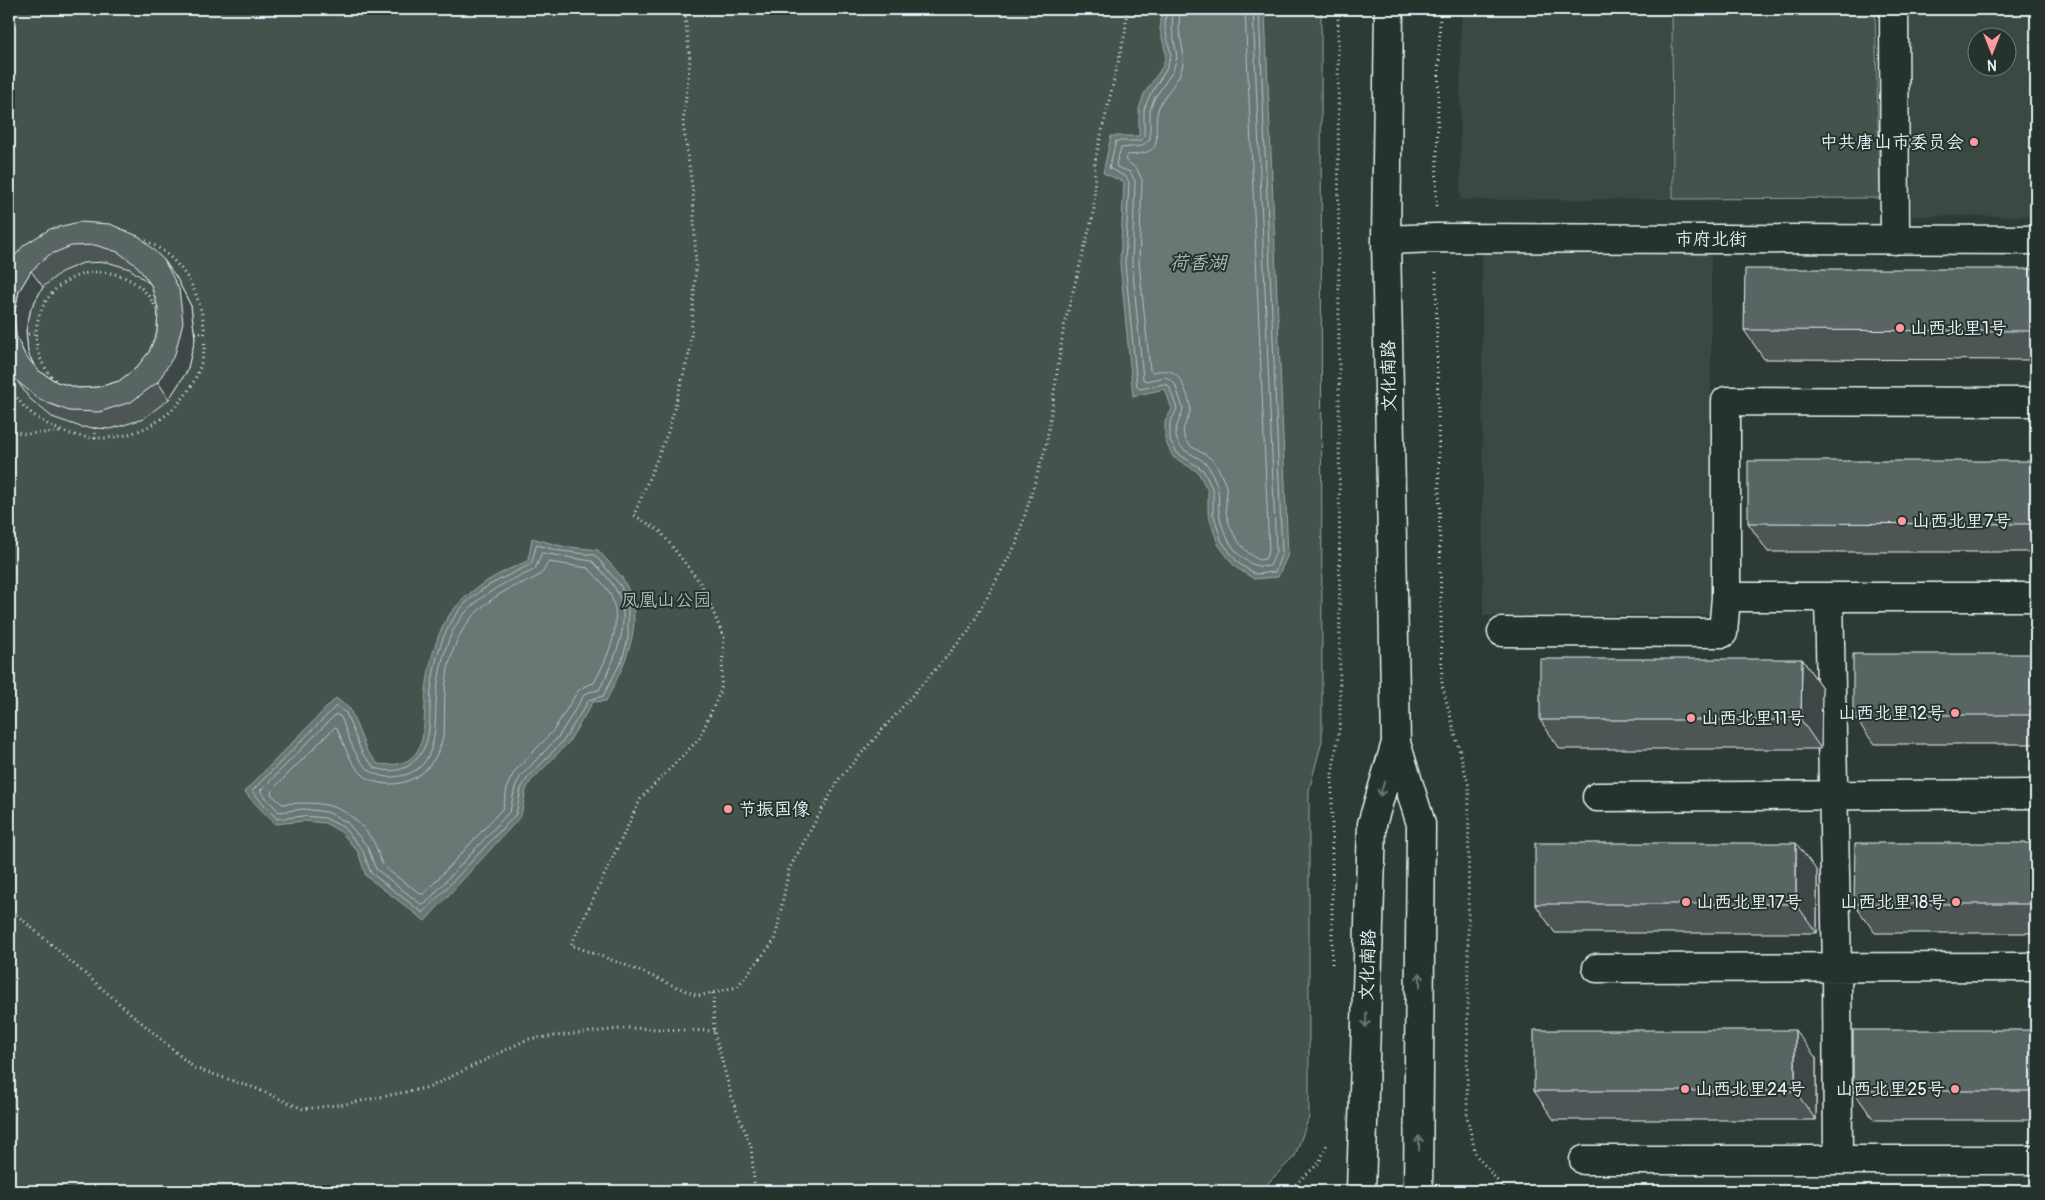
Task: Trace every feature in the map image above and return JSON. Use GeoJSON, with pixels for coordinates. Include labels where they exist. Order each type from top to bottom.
{"type":"FeatureCollection","features":[{"type":"Feature","properties":{"kind":"street","name":"文化南路"},"geometry":{"type":"LineString","coordinates":[[1389,9],[1386,240],[1396,743],[1421,824],[1418,1191]]}},
{"type":"Feature","properties":{"kind":"street"},"geometry":{"type":"LineString","coordinates":[[1894,9],[1895,240]]}},
{"type":"Feature","properties":{"kind":"street","name":"市府北街"},"geometry":{"type":"LineString","coordinates":[[1386,240],[1436,238],[2036,240]]}},
{"type":"Feature","properties":{"kind":"street"},"geometry":{"type":"LineString","coordinates":[[1502,632],[1723,633],[1726,597],[1726,401],[2036,402]]}},
{"type":"Feature","properties":{"kind":"street"},"geometry":{"type":"LineString","coordinates":[[1726,597],[2036,597]]}},
{"type":"Feature","properties":{"kind":"street"},"geometry":{"type":"LineString","coordinates":[[1829,597],[1837,968],[1838,1160]]}},
{"type":"Feature","properties":{"kind":"street","name":"文化南路"},"geometry":{"type":"LineString","coordinates":[[1361,1191],[1372,824],[1396,743]]}},
{"type":"Feature","properties":{"kind":"street"},"geometry":{"type":"LineString","coordinates":[[1597,796],[2036,794]]}},
{"type":"Feature","properties":{"kind":"street"},"geometry":{"type":"LineString","coordinates":[[1597,968],[2036,967]]}},
{"type":"Feature","properties":{"kind":"street"},"geometry":{"type":"LineString","coordinates":[[1584,1160],[2036,1160]]}},
{"type":"Feature","properties":{"kind":"path"},"geometry":{"type":"LineString","coordinates":[[679,9],[685,16],[690,60],[683,124],[693,192],[696,266],[690,350],[668,432],[634,515],[660,531],[702,585],[724,638],[721,690],[699,739],[641,798],[571,944],[698,996],[737,987],[775,940],[789,869],[839,779],[968,632],[1016,544],[1046,446],[1064,326],[1094,211],[1096,160],[1125,33],[1127,9]]}},
{"type":"Feature","properties":{"kind":"path"},"geometry":{"type":"LineString","coordinates":[[685,16],[691,9]]}},
{"type":"Feature","properties":{"kind":"path"},"geometry":{"type":"LineString","coordinates":[[1332,973],[1332,774],[1340,725],[1338,9]]}},
{"type":"Feature","properties":{"kind":"path"},"geometry":{"type":"LineString","coordinates":[[1440,9],[1436,238],[1442,684],[1470,787],[1467,1117],[1476,1155],[1506,1191]]}},
{"type":"Feature","properties":{"kind":"path"},"geometry":{"type":"LineString","coordinates":[[9,385],[13,394],[35,418],[64,432],[95,439],[129,435],[160,421],[184,396],[200,367],[205,333],[200,305],[189,279],[171,257],[147,241],[138,238]]}},
{"type":"Feature","properties":{"kind":"path"},"geometry":{"type":"LineString","coordinates":[[93,264],[93,272]]}},
{"type":"Feature","properties":{"kind":"path"},"geometry":{"type":"LineString","coordinates":[[93,272],[113,273],[132,281],[148,294],[158,312],[163,333],[160,353],[151,372],[136,387],[118,396],[96,398],[78,395],[61,385],[47,372],[39,354],[35,334],[37,320],[52,292],[64,282],[78,275],[93,272]]}},
{"type":"Feature","properties":{"kind":"path"},"geometry":{"type":"LineString","coordinates":[[163,333],[171,333]]}},
{"type":"Feature","properties":{"kind":"path"},"geometry":{"type":"LineString","coordinates":[[188,333],[205,333]]}},
{"type":"Feature","properties":{"kind":"path"},"geometry":{"type":"LineString","coordinates":[[18,334],[35,334]]}},
{"type":"Feature","properties":{"kind":"path"},"geometry":{"type":"LineString","coordinates":[[96,398],[96,406]]}},
{"type":"Feature","properties":{"kind":"path"},"geometry":{"type":"LineString","coordinates":[[95,423],[95,439]]}},
{"type":"Feature","properties":{"kind":"path"},"geometry":{"type":"LineString","coordinates":[[9,430],[25,434],[64,432]]}},
{"type":"Feature","properties":{"kind":"path"},"geometry":{"type":"LineString","coordinates":[[9,908],[194,1068],[255,1088],[303,1109],[346,1104],[430,1087],[528,1039],[629,1028],[714,1031]]}},
{"type":"Feature","properties":{"kind":"path"},"geometry":{"type":"LineString","coordinates":[[713,993],[714,1031],[734,1102],[751,1146],[754,1191]]}},
{"type":"Feature","properties":{"kind":"path"},"geometry":{"type":"LineString","coordinates":[[1288,1191],[1319,1162],[1328,1140]]}},
{"type":"Feature","properties":{"kind":"shaded area"},"geometry":{"type":"Polygon","coordinates":[[[1461,9],[1672,9],[1673,199],[1460,200],[1461,9]]]}},
{"type":"Feature","properties":{"kind":"shaded area","name":"中共唐山市委员会"},"geometry":{"type":"Polygon","coordinates":[[[1909,9],[2036,9],[2036,216],[1912,216],[1909,9]]]}},
{"type":"Feature","properties":{"kind":"shaded area"},"geometry":{"type":"Polygon","coordinates":[[[1482,253],[1711,253],[1711,615],[1483,616],[1482,253]]]}},
{"type":"Feature","properties":{"kind":"green space","name":"凤凰山公园"},"geometry":{"type":"Polygon","coordinates":[[[9,9],[1321,9],[1322,741],[1309,790],[1309,1117],[1295,1156],[1266,1185],[1254,1191],[9,1191],[9,9]]]}},
{"type":"Feature","properties":{"kind":"green space"},"geometry":{"type":"Polygon","coordinates":[[[1672,9],[1875,9],[1880,198],[1673,199],[1672,9]]]}},
{"type":"Feature","properties":{"kind":"water","name":"荷香湖"},"geometry":{"type":"Polygon","coordinates":[[[1162,9],[1263,9],[1265,13],[1288,554],[1278,577],[1254,579],[1235,567],[1218,544],[1208,514],[1208,491],[1198,472],[1173,457],[1165,440],[1165,422],[1172,409],[1165,389],[1133,396],[1120,263],[1124,182],[1103,173],[1111,136],[1139,136],[1139,109],[1144,94],[1163,66],[1166,54],[1160,29],[1162,9]]]}},
{"type":"Feature","properties":{"kind":"water"},"geometry":{"type":"Polygon","coordinates":[[[532,538],[561,546],[598,550],[625,583],[631,598],[634,613],[630,644],[620,673],[606,701],[593,702],[568,743],[530,782],[526,790],[521,816],[425,921],[366,876],[358,852],[341,832],[325,823],[304,821],[275,824],[244,792],[336,698],[350,709],[367,751],[378,764],[395,764],[408,760],[416,753],[421,743],[426,690],[433,652],[443,625],[456,607],[474,590],[506,571],[528,561],[532,538]]]}},
{"type":"Feature","properties":{"kind":"building"},"geometry":{"type":"Polygon","coordinates":[[[79,222],[110,224],[140,237],[164,260],[179,289],[183,322],[175,354],[158,382],[131,402],[99,412],[69,411],[40,400],[17,381],[9,369],[9,263],[24,245],[50,229],[79,222]],[[95,245],[71,246],[49,255],[31,271],[19,291],[14,315],[16,336],[25,355],[39,371],[57,382],[78,388],[99,387],[119,381],[136,368],[149,352],[157,332],[158,308],[151,285],[137,266],[118,252],[95,245]]]}},
{"type":"Feature","properties":{"kind":"building"},"geometry":{"type":"Polygon","coordinates":[[[1745,269],[2036,269],[2036,331],[1744,330],[1745,269]]]}},
{"type":"Feature","properties":{"kind":"building"},"geometry":{"type":"Polygon","coordinates":[[[1748,461],[2036,461],[2036,524],[1748,523],[1748,461]]]}},
{"type":"Feature","properties":{"kind":"building"},"geometry":{"type":"Polygon","coordinates":[[[1853,654],[2036,654],[2036,715],[1853,715],[1853,654]]]}},
{"type":"Feature","properties":{"kind":"building"},"geometry":{"type":"Polygon","coordinates":[[[1540,659],[1802,659],[1801,720],[1540,720],[1540,659]]]}},
{"type":"Feature","properties":{"kind":"building"},"geometry":{"type":"Polygon","coordinates":[[[1535,843],[1796,843],[1796,904],[1535,904],[1535,843]]]}},
{"type":"Feature","properties":{"kind":"building"},"geometry":{"type":"Polygon","coordinates":[[[1855,843],[2036,843],[2036,904],[1854,904],[1855,843]]]}},
{"type":"Feature","properties":{"kind":"building"},"geometry":{"type":"Polygon","coordinates":[[[1534,1030],[1795,1030],[1795,1091],[1534,1091],[1534,1030]]]}},
{"type":"Feature","properties":{"kind":"building"},"geometry":{"type":"Polygon","coordinates":[[[1853,1030],[2036,1030],[2036,1091],[1853,1091],[1853,1030]]]}},
{"type":"Feature","properties":{"kind":"place","name":"中共唐山市委员会"},"geometry":{"type":"Point","coordinates":[1974,142]}},
{"type":"Feature","properties":{"kind":"place","name":"山西北里1号"},"geometry":{"type":"Point","coordinates":[1900,328]}},
{"type":"Feature","properties":{"kind":"place","name":"山西北里7号"},"geometry":{"type":"Point","coordinates":[1902,521]}},
{"type":"Feature","properties":{"kind":"place","name":"山西北里12号"},"geometry":{"type":"Point","coordinates":[1955,713]}},
{"type":"Feature","properties":{"kind":"place","name":"山西北里11号"},"geometry":{"type":"Point","coordinates":[1691,718]}},
{"type":"Feature","properties":{"kind":"place","name":"节振国像"},"geometry":{"type":"Point","coordinates":[728,809]}},
{"type":"Feature","properties":{"kind":"place","name":"山西北里17号"},"geometry":{"type":"Point","coordinates":[1686,902]}},
{"type":"Feature","properties":{"kind":"place","name":"山西北里18号"},"geometry":{"type":"Point","coordinates":[1956,902]}},
{"type":"Feature","properties":{"kind":"place","name":"山西北里24号"},"geometry":{"type":"Point","coordinates":[1685,1089]}},
{"type":"Feature","properties":{"kind":"place","name":"山西北里25号"},"geometry":{"type":"Point","coordinates":[1955,1089]}}]}
